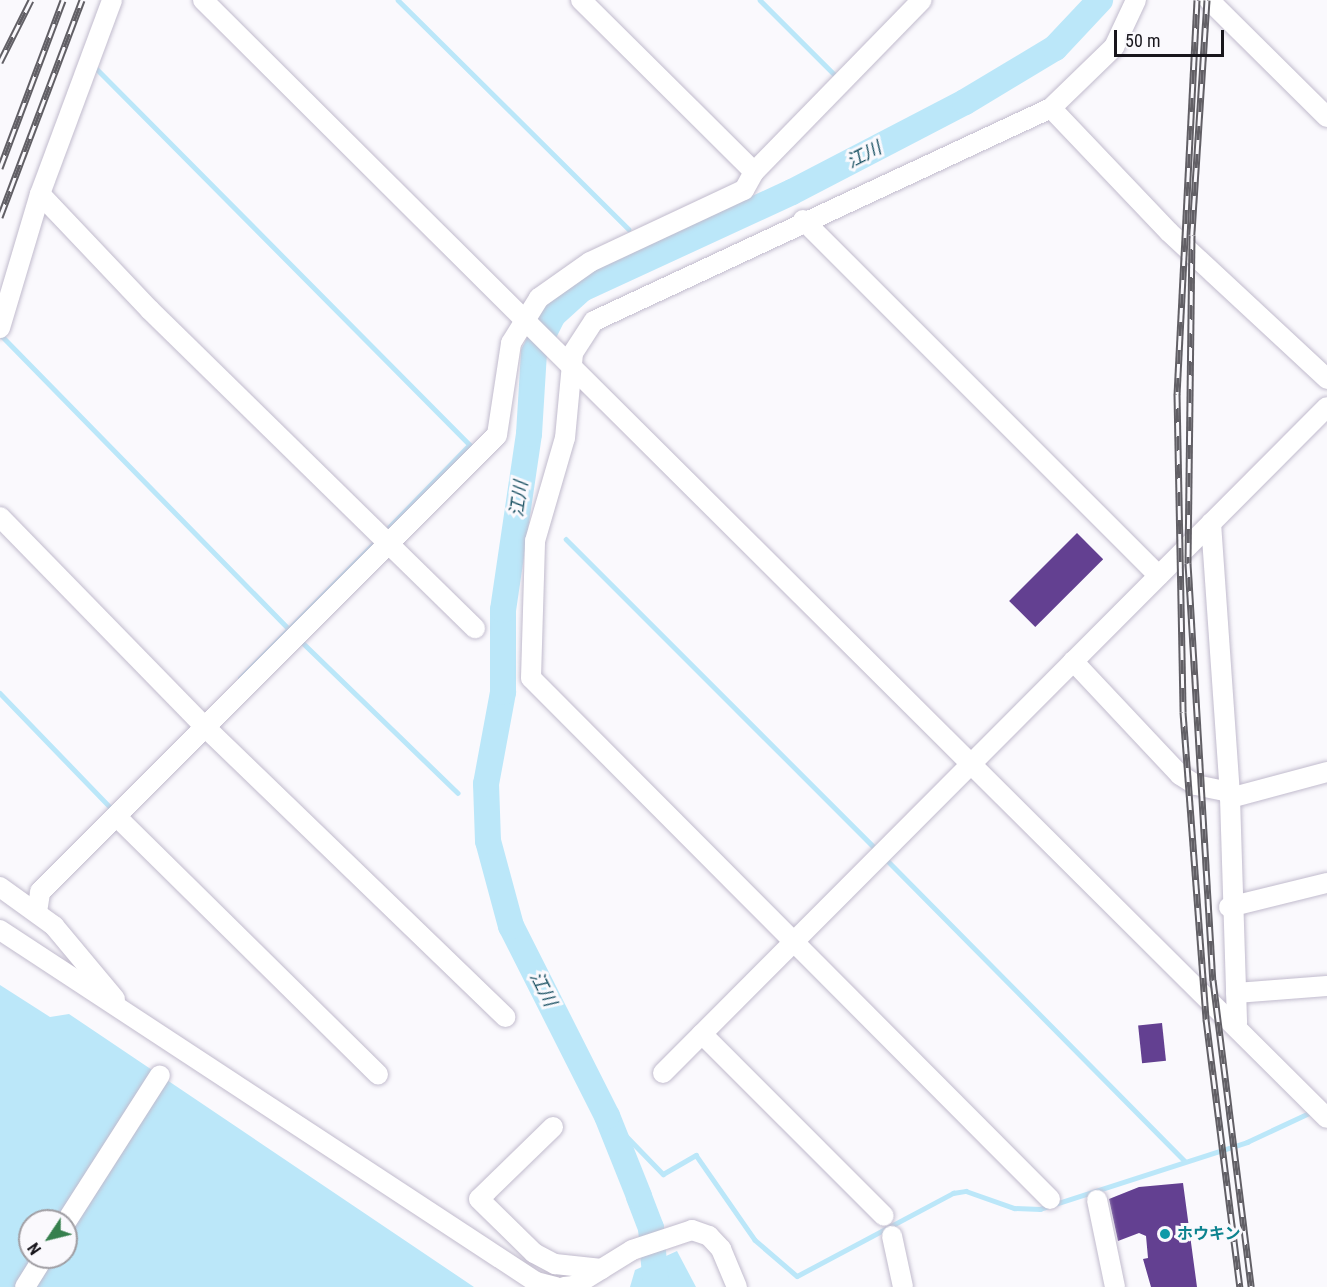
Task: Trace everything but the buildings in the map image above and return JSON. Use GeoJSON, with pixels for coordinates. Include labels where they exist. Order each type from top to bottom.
{"type":"FeatureCollection","features":[{"type":"Feature","properties":{"kind":"street"},"geometry":{"type":"LineString","coordinates":[[0,328],[40,194],[112,0]]}},
{"type":"Feature","properties":{"kind":"street"},"geometry":{"type":"LineString","coordinates":[[203,0],[974,761],[1237,1023],[1327,1118]]}},
{"type":"Feature","properties":{"kind":"street"},"geometry":{"type":"LineString","coordinates":[[581,0],[753,172]]}},
{"type":"Feature","properties":{"kind":"street"},"geometry":{"type":"LineString","coordinates":[[37,912],[40,892],[385,542],[497,435],[511,343],[539,298],[590,262],[744,190],[753,172],[922,0]]}},
{"type":"Feature","properties":{"kind":"street"},"geometry":{"type":"LineString","coordinates":[[1050,1199],[795,940],[531,678],[535,541],[565,438],[568,361],[583,335],[611,309],[1051,108],[1114,47],[1137,0]]}},
{"type":"Feature","properties":{"kind":"street"},"geometry":{"type":"LineString","coordinates":[[1209,0],[1327,117]]}},
{"type":"Feature","properties":{"kind":"street"},"geometry":{"type":"LineString","coordinates":[[1051,108],[1169,232],[1327,379]]}},
{"type":"Feature","properties":{"kind":"street"},"geometry":{"type":"LineString","coordinates":[[40,194],[385,542],[475,627]]}},
{"type":"Feature","properties":{"kind":"street"},"geometry":{"type":"LineString","coordinates":[[803,220],[1159,576]]}},
{"type":"Feature","properties":{"kind":"street"},"geometry":{"type":"LineString","coordinates":[[663,1073],[1327,407]]}},
{"type":"Feature","properties":{"kind":"street"},"geometry":{"type":"LineString","coordinates":[[0,517],[204,726],[506,1017]]}},
{"type":"Feature","properties":{"kind":"street"},"geometry":{"type":"LineString","coordinates":[[1211,523],[1229,795],[1229,907],[1237,1023]]}},
{"type":"Feature","properties":{"kind":"street"},"geometry":{"type":"LineString","coordinates":[[1073,661],[1180,775],[1196,785],[1229,795],[1327,772]]}},
{"type":"Feature","properties":{"kind":"street"},"geometry":{"type":"LineString","coordinates":[[116,816],[378,1074]]}},
{"type":"Feature","properties":{"kind":"street"},"geometry":{"type":"LineString","coordinates":[[1229,907],[1327,883]]}},
{"type":"Feature","properties":{"kind":"street"},"geometry":{"type":"LineString","coordinates":[[0,887],[37,912],[126,1012]]}},
{"type":"Feature","properties":{"kind":"street"},"geometry":{"type":"LineString","coordinates":[[0,930],[536,1282],[556,1287]]}},
{"type":"Feature","properties":{"kind":"street"},"geometry":{"type":"LineString","coordinates":[[1236,993],[1327,986]]}},
{"type":"Feature","properties":{"kind":"street"},"geometry":{"type":"LineString","coordinates":[[702,1034],[884,1216]]}},
{"type":"Feature","properties":{"kind":"street"},"geometry":{"type":"LineString","coordinates":[[74,1209],[160,1075]]}},
{"type":"Feature","properties":{"kind":"street"},"geometry":{"type":"LineString","coordinates":[[553,1127],[479,1199],[534,1253],[555,1264],[602,1269]]}},
{"type":"Feature","properties":{"kind":"street"},"geometry":{"type":"LineString","coordinates":[[1097,1200],[1115,1287]]}},
{"type":"Feature","properties":{"kind":"street"},"geometry":{"type":"LineString","coordinates":[[564,1287],[602,1269],[632,1250],[676,1232],[709,1236],[737,1287]]}},
{"type":"Feature","properties":{"kind":"street"},"geometry":{"type":"LineString","coordinates":[[892,1236],[903,1287]]}},
{"type":"Feature","properties":{"kind":"street"},"geometry":{"type":"LineString","coordinates":[[25,1287],[36,1269]]}},
{"type":"Feature","properties":{"kind":"water"},"geometry":{"type":"Polygon","coordinates":[[[0,985],[50,1017],[69,1014],[474,1287],[0,1287],[0,985]]]}},
{"type":"Feature","properties":{"kind":"water"},"geometry":{"type":"Polygon","coordinates":[[[677,1251],[696,1287],[630,1287],[635,1270],[677,1251]]]}},
{"type":"Feature","properties":{"kind":"waterway"},"geometry":{"type":"LineString","coordinates":[[398,0],[629,229]]}},
{"type":"Feature","properties":{"kind":"waterway"},"geometry":{"type":"LineString","coordinates":[[760,0],[835,75]]}},
{"type":"Feature","properties":{"kind":"waterway","name":"江川"},"geometry":{"type":"LineString","coordinates":[[656,1287],[651,1228],[639,1196],[607,1116],[511,926],[488,841],[486,784],[503,692],[503,610],[529,434],[534,353],[553,315],[582,289],[792,192],[965,102],[1055,48],[1100,0]]}},
{"type":"Feature","properties":{"kind":"waterway"},"geometry":{"type":"LineString","coordinates":[[93,65],[470,445],[385,532]]}},
{"type":"Feature","properties":{"kind":"waterway"},"geometry":{"type":"LineString","coordinates":[[3,337],[289,629]]}},
{"type":"Feature","properties":{"kind":"waterway"},"geometry":{"type":"LineString","coordinates":[[566,539],[878,851]]}},
{"type":"Feature","properties":{"kind":"waterway"},"geometry":{"type":"LineString","coordinates":[[240,678],[377,540]]}},
{"type":"Feature","properties":{"kind":"waterway"},"geometry":{"type":"LineString","coordinates":[[299,639],[458,793]]}},
{"type":"Feature","properties":{"kind":"waterway"},"geometry":{"type":"LineString","coordinates":[[0,693],[111,808]]}},
{"type":"Feature","properties":{"kind":"waterway"},"geometry":{"type":"LineString","coordinates":[[888,861],[1185,1161]]}},
{"type":"Feature","properties":{"kind":"waterway"},"geometry":{"type":"LineString","coordinates":[[607,1116],[663,1174],[696,1155],[755,1240],[797,1276],[953,1193],[966,1191],[1014,1208],[1040,1209],[1247,1142],[1311,1112]]}},
{"type":"Feature","properties":{"kind":"railway"},"geometry":{"type":"LineString","coordinates":[[0,62],[31,0]]}},
{"type":"Feature","properties":{"kind":"railway"},"geometry":{"type":"LineString","coordinates":[[0,168],[63,0]]}},
{"type":"Feature","properties":{"kind":"railway"},"geometry":{"type":"LineString","coordinates":[[0,217],[82,0]]}},
{"type":"Feature","properties":{"kind":"railway"},"geometry":{"type":"LineString","coordinates":[[1197,0],[1177,394],[1183,712],[1206,1019],[1240,1287]]}},
{"type":"Feature","properties":{"kind":"railway"},"geometry":{"type":"LineString","coordinates":[[1207,0],[1192,235],[1188,563],[1213,980],[1251,1287]]}},
{"type":"Feature","properties":{"kind":"place","name":"ホウキン"},"geometry":{"type":"Point","coordinates":[1165,1234]}}]}
